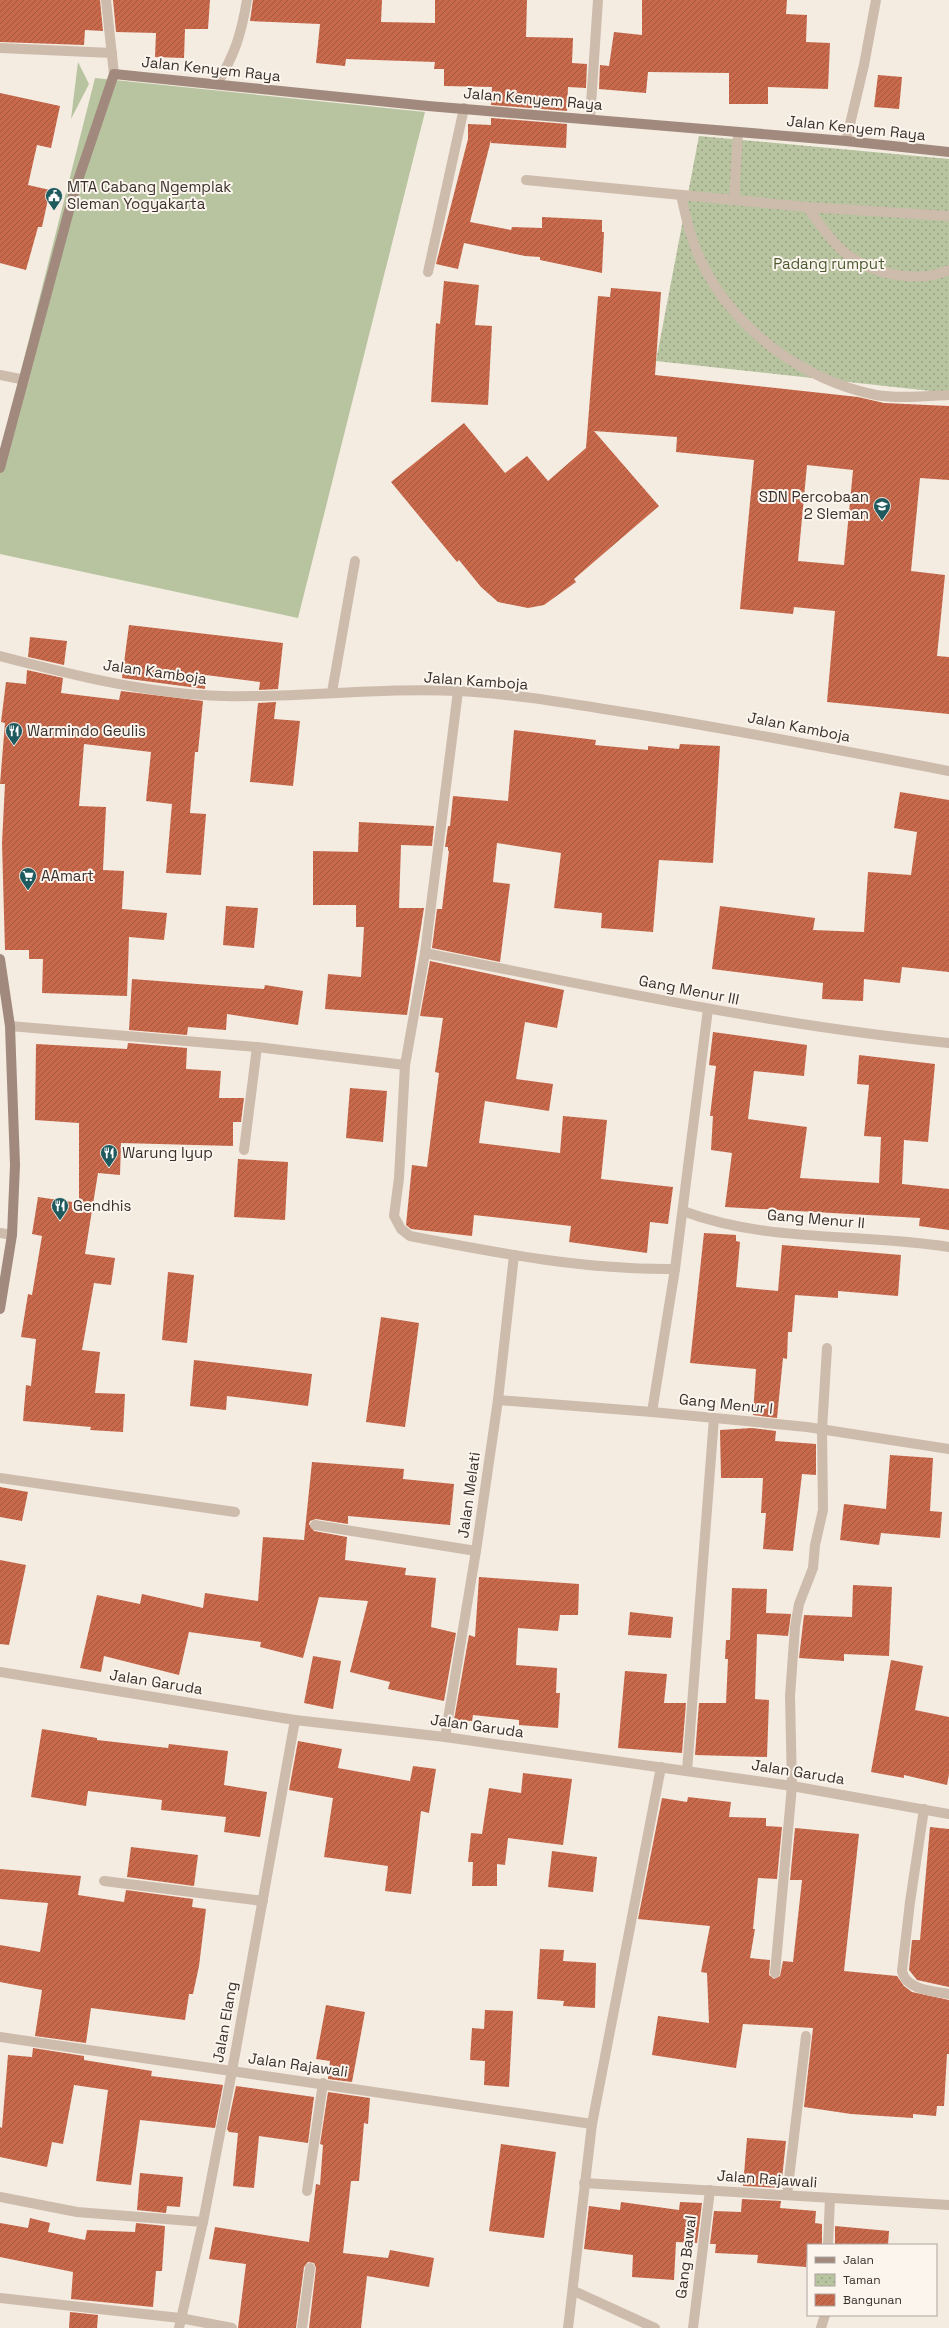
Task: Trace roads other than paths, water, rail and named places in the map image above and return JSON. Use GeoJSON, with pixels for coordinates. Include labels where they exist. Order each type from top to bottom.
{"type":"FeatureCollection","features":[{"type":"Feature","properties":{"kind":"street"},"geometry":{"type":"LineString","coordinates":[[0,468],[25,380],[74,192],[114,74],[106,0]]}},
{"type":"Feature","properties":{"kind":"street"},"geometry":{"type":"LineString","coordinates":[[217,84],[228,66],[241,36],[247,0]]}},
{"type":"Feature","properties":{"kind":"street"},"geometry":{"type":"LineString","coordinates":[[590,119],[598,0]]}},
{"type":"Feature","properties":{"kind":"street"},"geometry":{"type":"LineString","coordinates":[[846,140],[864,65],[876,0]]}},
{"type":"Feature","properties":{"kind":"street"},"geometry":{"type":"LineString","coordinates":[[0,48],[112,53]]}},
{"type":"Feature","properties":{"kind":"street","name":"Jalan Kenyem Raya"},"geometry":{"type":"LineString","coordinates":[[114,74],[464,108],[846,140],[949,152]]}},
{"type":"Feature","properties":{"kind":"street"},"geometry":{"type":"LineString","coordinates":[[428,272],[464,108]]}},
{"type":"Feature","properties":{"kind":"street"},"geometry":{"type":"LineString","coordinates":[[734,200],[738,132]]}},
{"type":"Feature","properties":{"kind":"street"},"geometry":{"type":"LineString","coordinates":[[526,180],[807,207],[949,216]]}},
{"type":"Feature","properties":{"kind":"street"},"geometry":{"type":"LineString","coordinates":[[681,195],[689,230],[702,262],[717,288],[747,324],[771,347],[825,379],[848,387],[878,395],[949,395]]}},
{"type":"Feature","properties":{"kind":"street"},"geometry":{"type":"LineString","coordinates":[[807,207],[844,252],[874,269],[911,276],[949,270]]}},
{"type":"Feature","properties":{"kind":"street"},"geometry":{"type":"LineString","coordinates":[[0,375],[25,380]]}},
{"type":"Feature","properties":{"kind":"street"},"geometry":{"type":"LineString","coordinates":[[332,692],[355,561]]}},
{"type":"Feature","properties":{"kind":"street","name":"Jalan Kamboja"},"geometry":{"type":"LineString","coordinates":[[0,656],[122,686],[220,696],[268,696],[332,692],[458,691],[599,708],[739,730],[949,771]]}},
{"type":"Feature","properties":{"kind":"street"},"geometry":{"type":"LineString","coordinates":[[458,691],[425,953],[405,1065],[399,1178],[394,1210],[397,1224],[410,1236],[514,1255],[634,1269],[675,1269]]}},
{"type":"Feature","properties":{"kind":"street","name":"Gang Menur III"},"geometry":{"type":"LineString","coordinates":[[425,953],[708,1009],[859,1034],[949,1043]]}},
{"type":"Feature","properties":{"kind":"street"},"geometry":{"type":"LineString","coordinates":[[0,959],[10,1026],[15,1165],[12,1235],[0,1309]]}},
{"type":"Feature","properties":{"kind":"street"},"geometry":{"type":"LineString","coordinates":[[652,1412],[675,1269],[708,1009]]}},
{"type":"Feature","properties":{"kind":"street"},"geometry":{"type":"LineString","coordinates":[[10,1026],[257,1047],[405,1065]]}},
{"type":"Feature","properties":{"kind":"street"},"geometry":{"type":"LineString","coordinates":[[244,1150],[257,1047]]}},
{"type":"Feature","properties":{"kind":"street","name":"Gang Menur II"},"geometry":{"type":"LineString","coordinates":[[682,1211],[709,1221],[745,1227],[949,1247]]}},
{"type":"Feature","properties":{"kind":"street"},"geometry":{"type":"LineString","coordinates":[[0,1233],[12,1235]]}},
{"type":"Feature","properties":{"kind":"street","name":"Jalan Melati"},"geometry":{"type":"LineString","coordinates":[[445,1737],[476,1551],[498,1400],[514,1255]]}},
{"type":"Feature","properties":{"kind":"street"},"geometry":{"type":"LineString","coordinates":[[775,1973],[792,1786],[790,1696],[795,1627],[799,1604],[813,1568],[823,1510],[822,1430],[827,1348]]}},
{"type":"Feature","properties":{"kind":"street","name":"Gang Menur I"},"geometry":{"type":"LineString","coordinates":[[498,1400],[714,1418],[822,1430],[949,1449]]}},
{"type":"Feature","properties":{"kind":"street"},"geometry":{"type":"LineString","coordinates":[[688,1772],[714,1418]]}},
{"type":"Feature","properties":{"kind":"street"},"geometry":{"type":"LineString","coordinates":[[0,1478],[235,1512]]}},
{"type":"Feature","properties":{"kind":"street"},"geometry":{"type":"LineString","coordinates":[[315,1525],[476,1551]]}},
{"type":"Feature","properties":{"kind":"street","name":"Jalan Garuda"},"geometry":{"type":"LineString","coordinates":[[0,1672],[295,1720],[445,1737],[661,1766],[688,1772],[792,1786],[949,1814]]}},
{"type":"Feature","properties":{"kind":"street","name":"Jalan Elang"},"geometry":{"type":"LineString","coordinates":[[180,2323],[203,2222],[232,2071],[295,1720]]}},
{"type":"Feature","properties":{"kind":"street"},"geometry":{"type":"LineString","coordinates":[[568,2328],[574,2291],[584,2183],[592,2124],[661,1766]]}},
{"type":"Feature","properties":{"kind":"street"},"geometry":{"type":"LineString","coordinates":[[924,1809],[908,1916],[902,1971],[904,1977],[909,1983],[921,1989],[949,1994]]}},
{"type":"Feature","properties":{"kind":"street"},"geometry":{"type":"LineString","coordinates":[[104,1881],[263,1901]]}},
{"type":"Feature","properties":{"kind":"street"},"geometry":{"type":"LineString","coordinates":[[787,2195],[806,2036]]}},
{"type":"Feature","properties":{"kind":"street","name":"Jalan Rajawali"},"geometry":{"type":"LineString","coordinates":[[0,2037],[323,2083],[592,2124]]}},
{"type":"Feature","properties":{"kind":"street"},"geometry":{"type":"LineString","coordinates":[[307,2191],[323,2083]]}},
{"type":"Feature","properties":{"kind":"street","name":"Jalan Rajawali"},"geometry":{"type":"LineString","coordinates":[[584,2183],[949,2205]]}},
{"type":"Feature","properties":{"kind":"street","name":"Gang Bawal"},"geometry":{"type":"LineString","coordinates":[[693,2328],[710,2190]]}},
{"type":"Feature","properties":{"kind":"street"},"geometry":{"type":"LineString","coordinates":[[0,2197],[77,2212],[203,2222]]}},
{"type":"Feature","properties":{"kind":"street"},"geometry":{"type":"LineString","coordinates":[[828,2244],[830,2198]]}},
{"type":"Feature","properties":{"kind":"street"},"geometry":{"type":"LineString","coordinates":[[302,2328],[310,2268]]}},
{"type":"Feature","properties":{"kind":"street"},"geometry":{"type":"LineString","coordinates":[[574,2291],[655,2328]]}},
{"type":"Feature","properties":{"kind":"street"},"geometry":{"type":"LineString","coordinates":[[0,2298],[180,2323],[232,2328]]}},
{"type":"Feature","properties":{"kind":"street"},"geometry":{"type":"LineString","coordinates":[[821,2328],[825,2316]]}},
{"type":"Feature","properties":{"kind":"place","name":"MTA Cabang Ngemplak Sleman Yogyakarta"},"geometry":{"type":"Point","coordinates":[54,211]}},
{"type":"Feature","properties":{"kind":"place","name":"SDN Percobaan 2 Sleman"},"geometry":{"type":"Point","coordinates":[882,521]}},
{"type":"Feature","properties":{"kind":"place","name":"Warmindo Geulis"},"geometry":{"type":"Point","coordinates":[14,746]}},
{"type":"Feature","properties":{"kind":"place","name":"AAmart"},"geometry":{"type":"Point","coordinates":[28,891]}},
{"type":"Feature","properties":{"kind":"place","name":"Warung Iyup"},"geometry":{"type":"Point","coordinates":[109,1168]}},
{"type":"Feature","properties":{"kind":"place","name":"Gendhis"},"geometry":{"type":"Point","coordinates":[60,1221]}},
{"type":"Feature","properties":{"kind":"park label","name":"Padang rumput"},"geometry":{"type":"Point","coordinates":[829,264]}}]}
